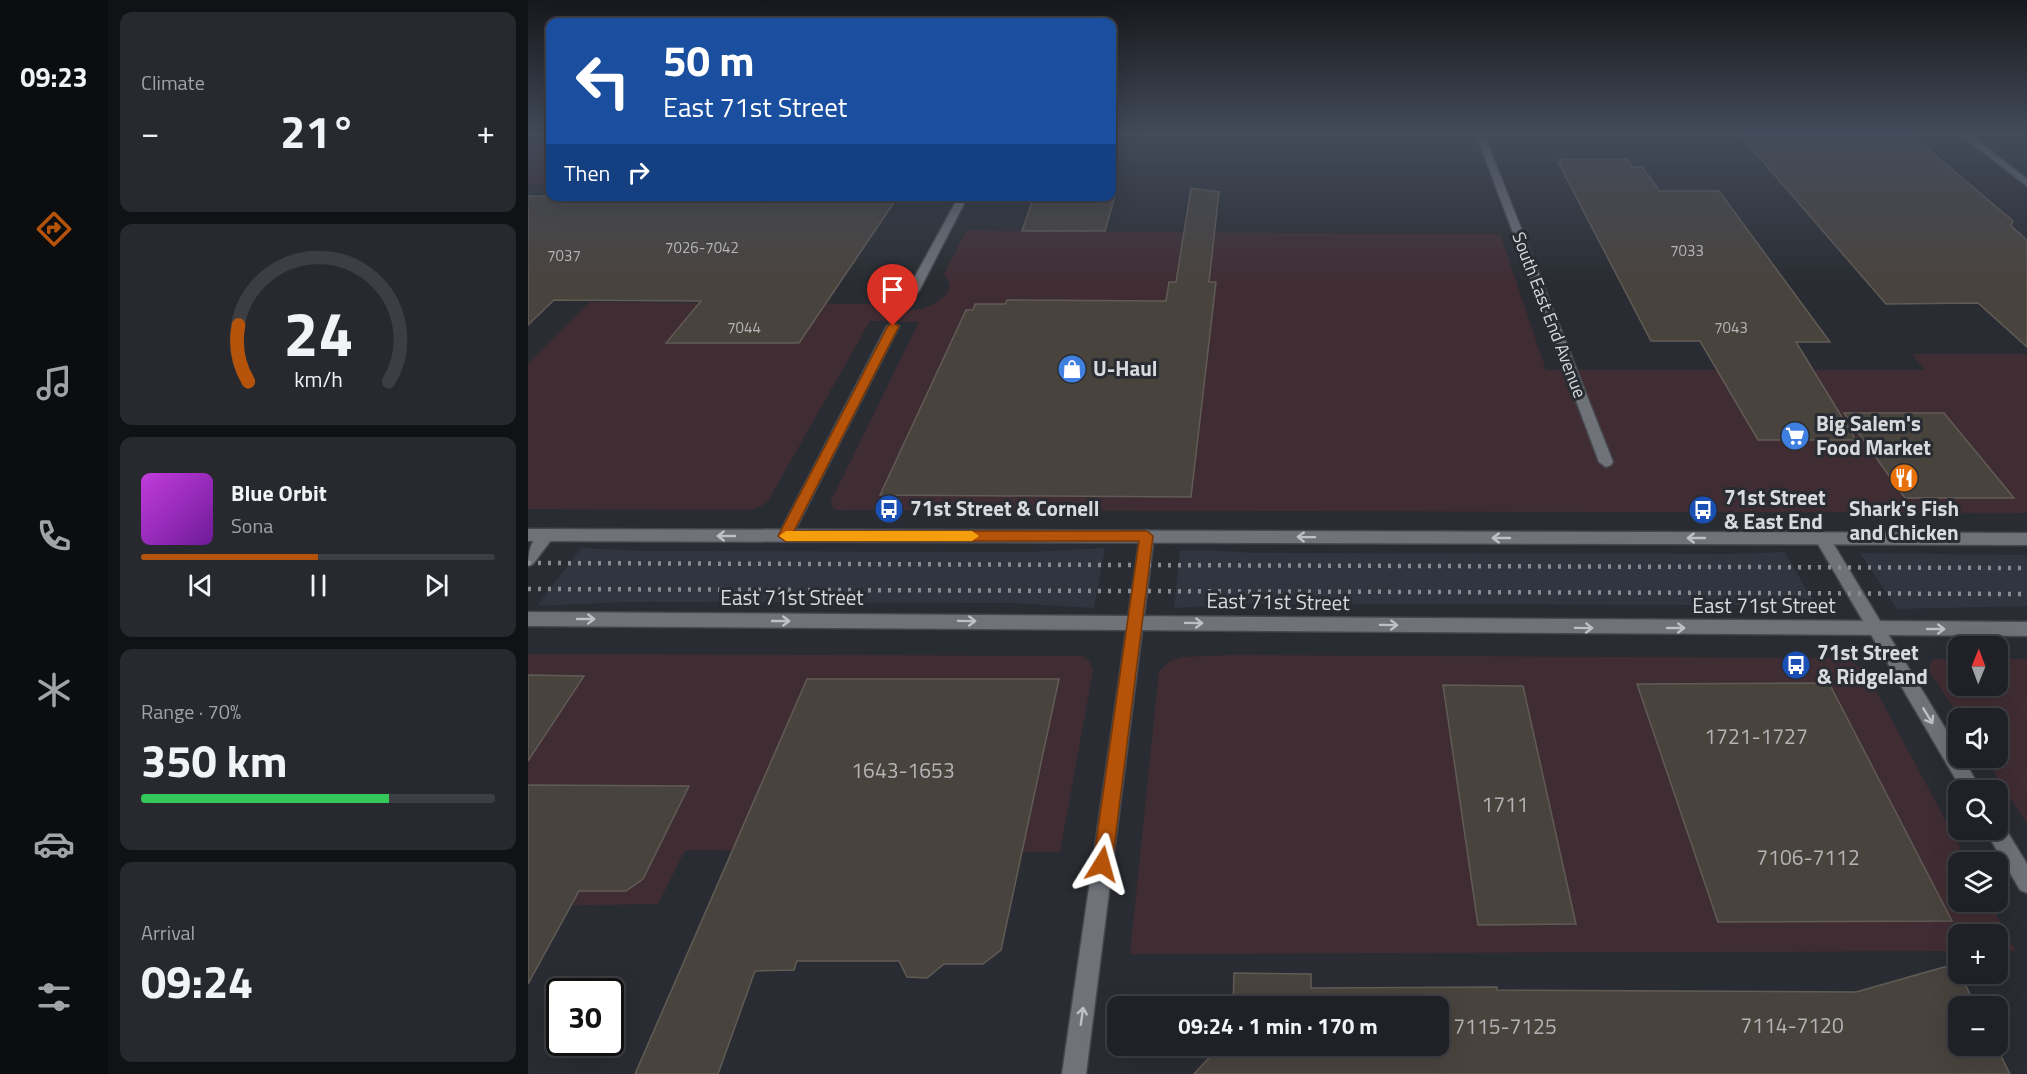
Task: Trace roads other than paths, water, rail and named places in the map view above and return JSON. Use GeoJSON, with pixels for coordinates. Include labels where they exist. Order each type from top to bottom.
{"type":"FeatureCollection","features":[{"type":"Feature","properties":{"kind":"main road","name":"South East End Avenue"},"geometry":{"type":"LineString","coordinates":[[1499,184],[1606,462]]}},
{"type":"Feature","properties":{"kind":"main road"},"geometry":{"type":"LineString","coordinates":[[913,291],[961,201]]}},
{"type":"Feature","properties":{"kind":"main road"},"geometry":{"type":"LineString","coordinates":[[785,536],[893,326]]}},
{"type":"Feature","properties":{"kind":"main road"},"geometry":{"type":"LineString","coordinates":[[528,560],[548,534]]}},
{"type":"Feature","properties":{"kind":"main road"},"geometry":{"type":"LineString","coordinates":[[528,535],[2027,539]]}},
{"type":"Feature","properties":{"kind":"main road"},"geometry":{"type":"LineString","coordinates":[[1074,1074],[1147,536]]}},
{"type":"Feature","properties":{"kind":"main road"},"geometry":{"type":"LineString","coordinates":[[1823,538],[1966,780]]}},
{"type":"Feature","properties":{"kind":"main road","name":"East 71st Street"},"geometry":{"type":"LineString","coordinates":[[528,619],[2027,629]]}},
{"type":"Feature","properties":{"kind":"main road"},"geometry":{"type":"LineString","coordinates":[[2001,840],[2027,883]]}},
{"type":"Feature","properties":{"kind":"railway"},"geometry":{"type":"LineString","coordinates":[[528,563],[2027,568]]}},
{"type":"Feature","properties":{"kind":"railway"},"geometry":{"type":"LineString","coordinates":[[528,589],[2027,594]]}},
{"type":"Feature","properties":{"kind":"place","name":"U-Haul"},"geometry":{"type":"Point","coordinates":[1072,369]}},
{"type":"Feature","properties":{"kind":"place","name":"Big Salem's Food Market"},"geometry":{"type":"Point","coordinates":[1795,436]}},
{"type":"Feature","properties":{"kind":"place","name":"Shark's Fish and Chicken"},"geometry":{"type":"Point","coordinates":[1904,478]}},
{"type":"Feature","properties":{"kind":"place","name":"71st Street & Cornell"},"geometry":{"type":"Point","coordinates":[889,509]}},
{"type":"Feature","properties":{"kind":"place","name":"71st Street & East End"},"geometry":{"type":"Point","coordinates":[1703,510]}},
{"type":"Feature","properties":{"kind":"place","name":"71st Street & Ridgeland"},"geometry":{"type":"Point","coordinates":[1796,665]}}]}
